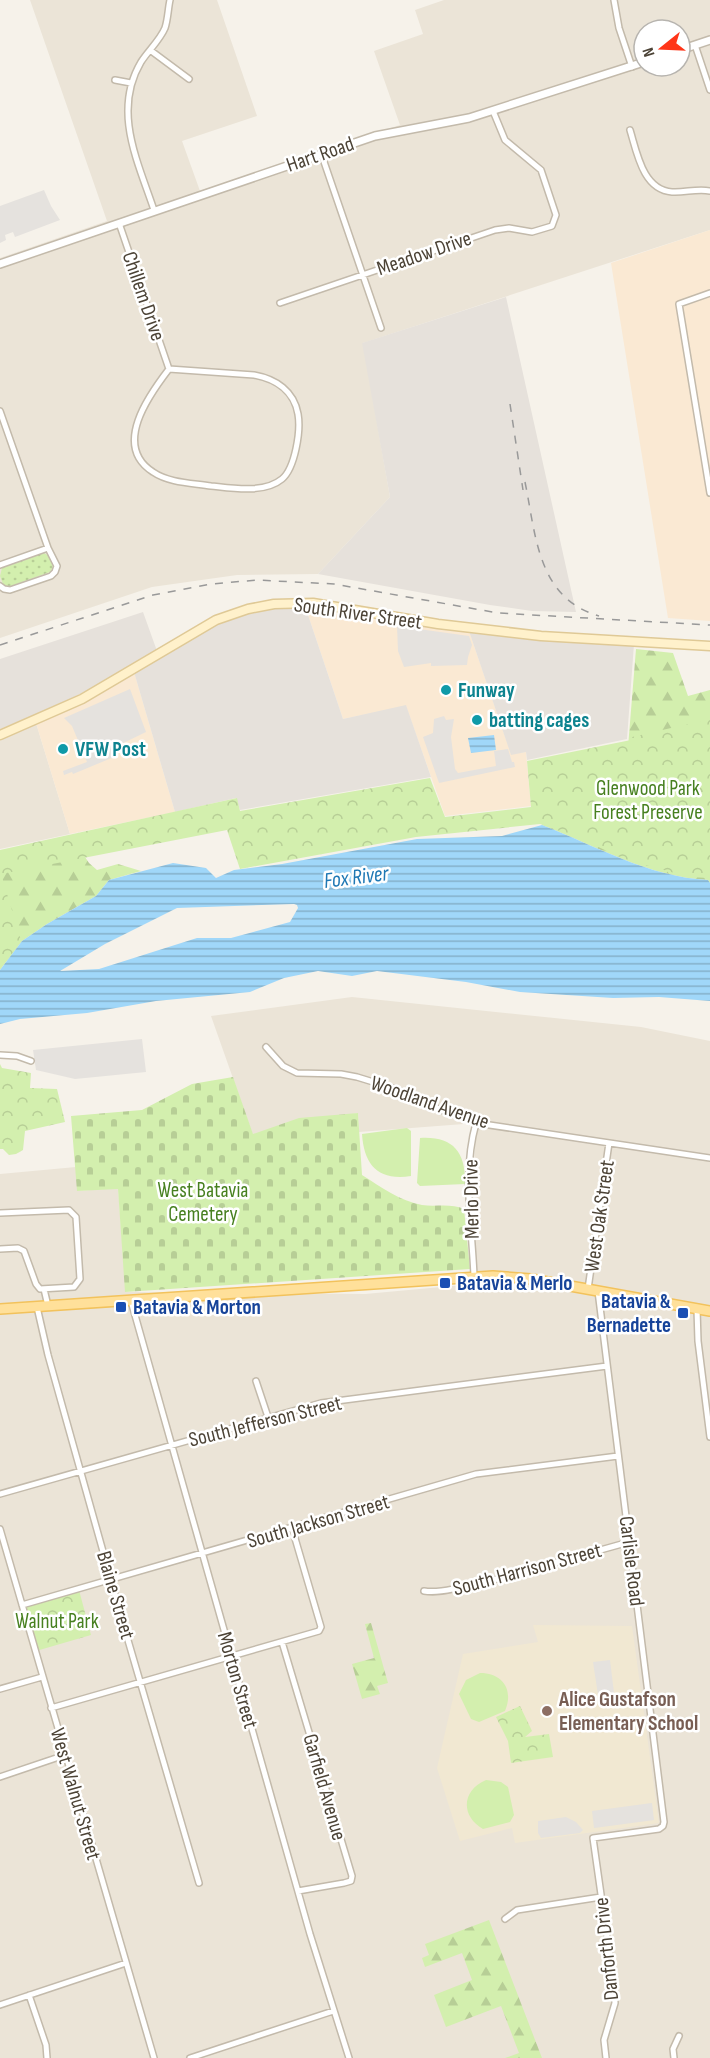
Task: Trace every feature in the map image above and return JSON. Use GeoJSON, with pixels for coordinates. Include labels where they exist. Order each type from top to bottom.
{"type":"FeatureCollection","features":[{"type":"Feature","properties":{"kind":"main road","name":"South River Street"},"geometry":{"type":"LineString","coordinates":[[0,735],[82,699],[216,620],[248,609],[274,604],[313,603],[438,624],[531,635],[710,646]]}},
{"type":"Feature","properties":{"kind":"main road"},"geometry":{"type":"LineString","coordinates":[[0,1309],[474,1276],[511,1276],[710,1311]]}},
{"type":"Feature","properties":{"kind":"street"},"geometry":{"type":"LineString","coordinates":[[154,210],[129,135],[127,105],[131,83],[141,62],[165,28],[170,0]]}},
{"type":"Feature","properties":{"kind":"street"},"geometry":{"type":"LineString","coordinates":[[614,0],[619,28],[632,67]]}},
{"type":"Feature","properties":{"kind":"street"},"geometry":{"type":"LineString","coordinates":[[692,46],[710,40]]}},
{"type":"Feature","properties":{"kind":"street"},"geometry":{"type":"LineString","coordinates":[[695,45],[710,90]]}},
{"type":"Feature","properties":{"kind":"street"},"geometry":{"type":"LineString","coordinates":[[150,50],[189,79]]}},
{"type":"Feature","properties":{"kind":"street","name":"Hart Road"},"geometry":{"type":"LineString","coordinates":[[0,264],[375,136],[449,123],[632,67]]}},
{"type":"Feature","properties":{"kind":"street"},"geometry":{"type":"LineString","coordinates":[[115,80],[131,83]]}},
{"type":"Feature","properties":{"kind":"street","name":"Meadow Drive"},"geometry":{"type":"LineString","coordinates":[[280,303],[502,228],[524,232],[543,230],[552,226],[555,221],[554,208],[541,170],[505,140],[493,111]]}},
{"type":"Feature","properties":{"kind":"street"},"geometry":{"type":"LineString","coordinates":[[630,130],[643,171],[651,182],[670,192],[710,191]]}},
{"type":"Feature","properties":{"kind":"street"},"geometry":{"type":"LineString","coordinates":[[321,153],[381,328]]}},
{"type":"Feature","properties":{"kind":"street","name":"Chillem Drive"},"geometry":{"type":"LineString","coordinates":[[119,222],[169,369]]}},
{"type":"Feature","properties":{"kind":"street"},"geometry":{"type":"LineString","coordinates":[[710,293],[679,304],[710,493]]}},
{"type":"Feature","properties":{"kind":"street","name":"Chillem Drive"},"geometry":{"type":"LineString","coordinates":[[169,369],[254,375],[267,377],[279,383],[294,403],[299,426],[293,458],[282,479],[263,487],[239,488],[176,480],[152,472],[140,458],[135,437],[136,424],[141,411],[169,369]]}},
{"type":"Feature","properties":{"kind":"street"},"geometry":{"type":"LineString","coordinates":[[0,411],[48,548],[57,566],[53,574],[10,590],[0,586]]}},
{"type":"Feature","properties":{"kind":"street"},"geometry":{"type":"LineString","coordinates":[[0,565],[48,548]]}},
{"type":"Feature","properties":{"kind":"street","name":"Woodland Avenue"},"geometry":{"type":"LineString","coordinates":[[266,1047],[283,1066],[297,1073],[341,1074],[357,1077],[396,1089],[441,1110],[469,1117],[476,1123],[710,1158]]}},
{"type":"Feature","properties":{"kind":"street"},"geometry":{"type":"LineString","coordinates":[[0,1055],[17,1056],[31,1061]]}},
{"type":"Feature","properties":{"kind":"street","name":"Merlo Drive"},"geometry":{"type":"LineString","coordinates":[[474,1276],[468,1204],[469,1163],[476,1123]]}},
{"type":"Feature","properties":{"kind":"street","name":"West Oak Street"},"geometry":{"type":"LineString","coordinates":[[593,1290],[609,1143]]}},
{"type":"Feature","properties":{"kind":"street"},"geometry":{"type":"LineString","coordinates":[[0,1213],[69,1210],[76,1217],[80,1279],[78,1284],[74,1287],[44,1289],[36,1286],[24,1251],[18,1248],[0,1249]]}},
{"type":"Feature","properties":{"kind":"street"},"geometry":{"type":"LineString","coordinates":[[44,1289],[48,1306]]}},
{"type":"Feature","properties":{"kind":"street","name":"Carlisle Road"},"geometry":{"type":"LineString","coordinates":[[593,1290],[607,1366],[664,1822],[659,1829],[593,1839]]}},
{"type":"Feature","properties":{"kind":"street","name":"Morton Street"},"geometry":{"type":"LineString","coordinates":[[130,1301],[298,1891],[349,2058]]}},
{"type":"Feature","properties":{"kind":"street","name":"Blaine Street"},"geometry":{"type":"LineString","coordinates":[[37,1307],[111,1580],[199,1883]]}},
{"type":"Feature","properties":{"kind":"street"},"geometry":{"type":"LineString","coordinates":[[697,1309],[698,1341],[710,1437]]}},
{"type":"Feature","properties":{"kind":"street","name":"South Jefferson Street"},"geometry":{"type":"LineString","coordinates":[[0,1494],[321,1403],[607,1366]]}},
{"type":"Feature","properties":{"kind":"street"},"geometry":{"type":"LineString","coordinates":[[256,1381],[268,1417]]}},
{"type":"Feature","properties":{"kind":"street","name":"South Jackson Street"},"geometry":{"type":"LineString","coordinates":[[22,1605],[476,1474],[618,1456]]}},
{"type":"Feature","properties":{"kind":"street"},"geometry":{"type":"LineString","coordinates":[[51,1708],[319,1631],[321,1627],[292,1528]]}},
{"type":"Feature","properties":{"kind":"street","name":"West Walnut Street"},"geometry":{"type":"LineString","coordinates":[[0,1529],[154,2058]]}},
{"type":"Feature","properties":{"kind":"street","name":"South Harrison Street"},"geometry":{"type":"LineString","coordinates":[[424,1591],[436,1593],[472,1586],[629,1542]]}},
{"type":"Feature","properties":{"kind":"street","name":"Garfield Avenue"},"geometry":{"type":"LineString","coordinates":[[282,1642],[351,1876],[351,1881],[344,1883],[298,1891]]}},
{"type":"Feature","properties":{"kind":"street"},"geometry":{"type":"LineString","coordinates":[[0,1689],[42,1677]]}},
{"type":"Feature","properties":{"kind":"street"},"geometry":{"type":"LineString","coordinates":[[0,1777],[65,1755]]}},
{"type":"Feature","properties":{"kind":"street","name":"Danforth Drive"},"geometry":{"type":"LineString","coordinates":[[593,1839],[615,2003],[604,2040],[606,2058]]}},
{"type":"Feature","properties":{"kind":"street"},"geometry":{"type":"LineString","coordinates":[[505,1919],[517,1910],[601,1897]]}},
{"type":"Feature","properties":{"kind":"street"},"geometry":{"type":"LineString","coordinates":[[0,2005],[126,1963]]}},
{"type":"Feature","properties":{"kind":"street"},"geometry":{"type":"LineString","coordinates":[[29,1995],[46,2045],[47,2058]]}},
{"type":"Feature","properties":{"kind":"street"},"geometry":{"type":"LineString","coordinates":[[190,2058],[333,2011]]}},
{"type":"Feature","properties":{"kind":"street"},"geometry":{"type":"LineString","coordinates":[[674,2058],[673,2049],[679,2036]]}},
{"type":"Feature","properties":{"kind":"shaded area"},"geometry":{"type":"Polygon","coordinates":[[[30,0],[217,0],[257,116],[182,141],[200,191],[400,125],[374,51],[423,34],[415,10],[444,0],[710,0],[710,230],[363,343],[390,497],[318,574],[237,575],[152,587],[0,638],[0,258],[107,221],[30,0]]]}},
{"type":"Feature","properties":{"kind":"shaded area"},"geometry":{"type":"Polygon","coordinates":[[[44,190],[60,220],[15,237],[13,232],[5,235],[6,240],[0,243],[0,206],[44,190]]]}},
{"type":"Feature","properties":{"kind":"shaded area"},"geometry":{"type":"Polygon","coordinates":[[[710,230],[710,621],[668,618],[611,263],[710,230]]]}},
{"type":"Feature","properties":{"kind":"shaded area"},"geometry":{"type":"Polygon","coordinates":[[[506,297],[576,612],[532,611],[490,605],[318,574],[390,497],[362,343],[506,297]]]}},
{"type":"Feature","properties":{"kind":"shaded area"},"geometry":{"type":"Polygon","coordinates":[[[305,606],[469,631],[511,754],[526,752],[531,806],[445,816],[406,706],[343,719],[305,606]]]}},
{"type":"Feature","properties":{"kind":"shaded area"},"geometry":{"type":"Polygon","coordinates":[[[305,606],[343,719],[406,705],[431,777],[240,810],[236,798],[175,812],[134,672],[208,627],[236,616],[264,608],[305,606]]]}},
{"type":"Feature","properties":{"kind":"shaded area"},"geometry":{"type":"Polygon","coordinates":[[[143,612],[157,651],[111,679],[47,710],[0,729],[0,659],[143,612]]]}},
{"type":"Feature","properties":{"kind":"shaded area"},"geometry":{"type":"Polygon","coordinates":[[[397,626],[469,636],[472,645],[467,665],[431,666],[431,663],[404,667],[398,651],[397,626]]]}},
{"type":"Feature","properties":{"kind":"shaded area"},"geometry":{"type":"Polygon","coordinates":[[[469,631],[634,644],[627,739],[527,760],[526,752],[511,755],[469,631]]]}},
{"type":"Feature","properties":{"kind":"shaded area"},"geometry":{"type":"Polygon","coordinates":[[[134,672],[175,812],[70,834],[36,723],[134,672]]]}},
{"type":"Feature","properties":{"kind":"shaded area"},"geometry":{"type":"Polygon","coordinates":[[[130,689],[146,732],[111,749],[114,757],[73,774],[72,772],[64,775],[63,771],[87,762],[72,726],[64,718],[130,689]]]}},
{"type":"Feature","properties":{"kind":"shaded area"},"geometry":{"type":"Polygon","coordinates":[[[444,716],[446,720],[454,719],[451,737],[455,769],[458,773],[496,766],[494,751],[508,749],[515,767],[439,783],[423,737],[433,733],[434,719],[444,716]]]}},
{"type":"Feature","properties":{"kind":"shaded area"},"geometry":{"type":"Polygon","coordinates":[[[36,723],[70,834],[0,849],[0,738],[36,723]]]}},
{"type":"Feature","properties":{"kind":"shaded area"},"geometry":{"type":"Polygon","coordinates":[[[352,997],[641,1027],[710,1041],[710,2058],[0,2058],[0,1174],[76,1167],[78,1191],[118,1188],[126,1292],[365,1294],[474,1284],[471,1203],[477,1123],[359,1132],[358,1113],[253,1135],[211,1016],[352,997]]]}},
{"type":"Feature","properties":{"kind":"shaded area"},"geometry":{"type":"Polygon","coordinates":[[[142,1039],[146,1072],[75,1079],[36,1070],[33,1050],[142,1039]]]}},
{"type":"Feature","properties":{"kind":"shaded area","name":"Alice Gustafson Elementary School"},"geometry":{"type":"Polygon","coordinates":[[[533,1625],[632,1626],[659,1823],[515,1843],[512,1828],[460,1841],[437,1768],[463,1654],[538,1642],[533,1625]]]}},
{"type":"Feature","properties":{"kind":"shaded area"},"geometry":{"type":"Polygon","coordinates":[[[610,1660],[614,1693],[598,1695],[593,1662],[610,1660]]]}},
{"type":"Feature","properties":{"kind":"shaded area"},"geometry":{"type":"Polygon","coordinates":[[[652,1803],[654,1820],[594,1828],[592,1811],[652,1803]]]}},
{"type":"Feature","properties":{"kind":"shaded area"},"geometry":{"type":"Polygon","coordinates":[[[566,1817],[576,1822],[583,1830],[580,1833],[541,1838],[538,1833],[538,1821],[566,1817]]]}},
{"type":"Feature","properties":{"kind":"green space"},"geometry":{"type":"Polygon","coordinates":[[[44,553],[49,556],[53,567],[50,572],[8,587],[3,584],[0,576],[2,568],[44,553]]]}},
{"type":"Feature","properties":{"kind":"green space"},"geometry":{"type":"Polygon","coordinates":[[[636,649],[673,653],[688,696],[710,690],[710,883],[708,880],[686,878],[644,867],[542,825],[537,772],[628,747],[636,649]]]}},
{"type":"Feature","properties":{"kind":"green space","name":"Glenwood Park Forest Preserve"},"geometry":{"type":"Polygon","coordinates":[[[710,719],[710,881],[708,878],[689,877],[624,859],[577,837],[540,824],[416,837],[240,869],[227,830],[1,874],[21,940],[0,967],[0,850],[237,798],[240,811],[430,778],[445,817],[531,807],[527,761],[631,740],[632,737],[710,719]]]}},
{"type":"Feature","properties":{"kind":"green space"},"geometry":{"type":"Polygon","coordinates":[[[79,848],[97,870],[118,864],[141,871],[109,880],[96,896],[22,941],[0,970],[0,864],[79,848]]]}},
{"type":"Feature","properties":{"kind":"green space"},"geometry":{"type":"Polygon","coordinates":[[[0,1064],[2,1068],[31,1073],[30,1088],[57,1089],[65,1122],[25,1131],[23,1150],[9,1155],[0,1149],[0,1064]]]}},
{"type":"Feature","properties":{"kind":"green space","name":"West Batavia Cemetery"},"geometry":{"type":"Polygon","coordinates":[[[233,1077],[253,1134],[299,1118],[358,1113],[362,1175],[391,1193],[414,1203],[464,1209],[470,1269],[125,1292],[118,1189],[77,1191],[71,1116],[142,1110],[192,1084],[233,1077]]]}},
{"type":"Feature","properties":{"kind":"green space"},"geometry":{"type":"Polygon","coordinates":[[[407,1128],[411,1131],[411,1176],[390,1176],[382,1173],[370,1162],[363,1145],[362,1134],[407,1128]]]}},
{"type":"Feature","properties":{"kind":"green space"},"geometry":{"type":"Polygon","coordinates":[[[420,1138],[441,1140],[455,1148],[463,1163],[465,1184],[420,1186],[417,1183],[420,1138]]]}},
{"type":"Feature","properties":{"kind":"green space","name":"Walnut Park"},"geometry":{"type":"Polygon","coordinates":[[[79,1590],[91,1635],[36,1651],[23,1606],[79,1590]]]}},
{"type":"Feature","properties":{"kind":"green space"},"geometry":{"type":"Polygon","coordinates":[[[371,1623],[388,1683],[377,1686],[380,1694],[362,1699],[352,1664],[374,1658],[365,1624],[371,1623]]]}},
{"type":"Feature","properties":{"kind":"green space"},"geometry":{"type":"Polygon","coordinates":[[[480,1673],[500,1679],[508,1696],[505,1711],[479,1722],[471,1719],[459,1694],[466,1680],[480,1673]]]}},
{"type":"Feature","properties":{"kind":"green space"},"geometry":{"type":"Polygon","coordinates":[[[520,1706],[532,1731],[525,1737],[549,1734],[553,1757],[511,1763],[508,1741],[496,1717],[520,1706]]]}},
{"type":"Feature","properties":{"kind":"green space"},"geometry":{"type":"Polygon","coordinates":[[[486,1780],[501,1782],[508,1787],[514,1815],[510,1822],[483,1829],[470,1817],[467,1803],[472,1790],[486,1780]]]}},
{"type":"Feature","properties":{"kind":"green space"},"geometry":{"type":"Polygon","coordinates":[[[489,1920],[542,2058],[505,2058],[519,2053],[501,2006],[446,2027],[434,1995],[472,1980],[462,1953],[425,1967],[422,1958],[429,1955],[425,1944],[489,1920]]]}},
{"type":"Feature","properties":{"kind":"water"},"geometry":{"type":"Polygon","coordinates":[[[494,735],[496,750],[471,753],[468,738],[494,735]]]}},
{"type":"Feature","properties":{"kind":"water","name":"Fox River"},"geometry":{"type":"Polygon","coordinates":[[[542,825],[644,867],[686,878],[708,880],[710,883],[710,1001],[520,992],[466,982],[377,971],[352,976],[318,971],[284,978],[250,992],[156,1001],[87,1013],[20,1019],[0,1024],[0,970],[22,941],[96,896],[109,880],[173,863],[206,868],[216,878],[234,870],[282,864],[417,839],[502,836],[542,825]],[[297,905],[177,908],[105,944],[60,971],[99,969],[197,938],[231,938],[290,922],[298,908],[297,905]]]}},
{"type":"Feature","properties":{"kind":"railway"},"geometry":{"type":"LineString","coordinates":[[510,404],[523,490]]}},
{"type":"Feature","properties":{"kind":"railway"},"geometry":{"type":"LineString","coordinates":[[525,482],[537,543],[551,580],[563,595],[578,607],[599,616]]}},
{"type":"Feature","properties":{"kind":"railway"},"geometry":{"type":"LineString","coordinates":[[0,645],[153,595],[211,584],[257,580],[334,584],[498,613],[710,625]]}},
{"type":"Feature","properties":{"kind":"place","name":"Funway"},"geometry":{"type":"Point","coordinates":[446,690]}},
{"type":"Feature","properties":{"kind":"place","name":"batting cages"},"geometry":{"type":"Point","coordinates":[477,720]}},
{"type":"Feature","properties":{"kind":"place","name":"VFW Post"},"geometry":{"type":"Point","coordinates":[63,749]}},
{"type":"Feature","properties":{"kind":"place","name":"Batavia & Merlo"},"geometry":{"type":"Point","coordinates":[445,1283]}},
{"type":"Feature","properties":{"kind":"place","name":"Batavia & Morton"},"geometry":{"type":"Point","coordinates":[121,1307]}},
{"type":"Feature","properties":{"kind":"place","name":"Batavia & Bernadette"},"geometry":{"type":"Point","coordinates":[683,1313]}},
{"type":"Feature","properties":{"kind":"place","name":"Alice Gustafson Elementary School"},"geometry":{"type":"Point","coordinates":[547,1711]}}]}
